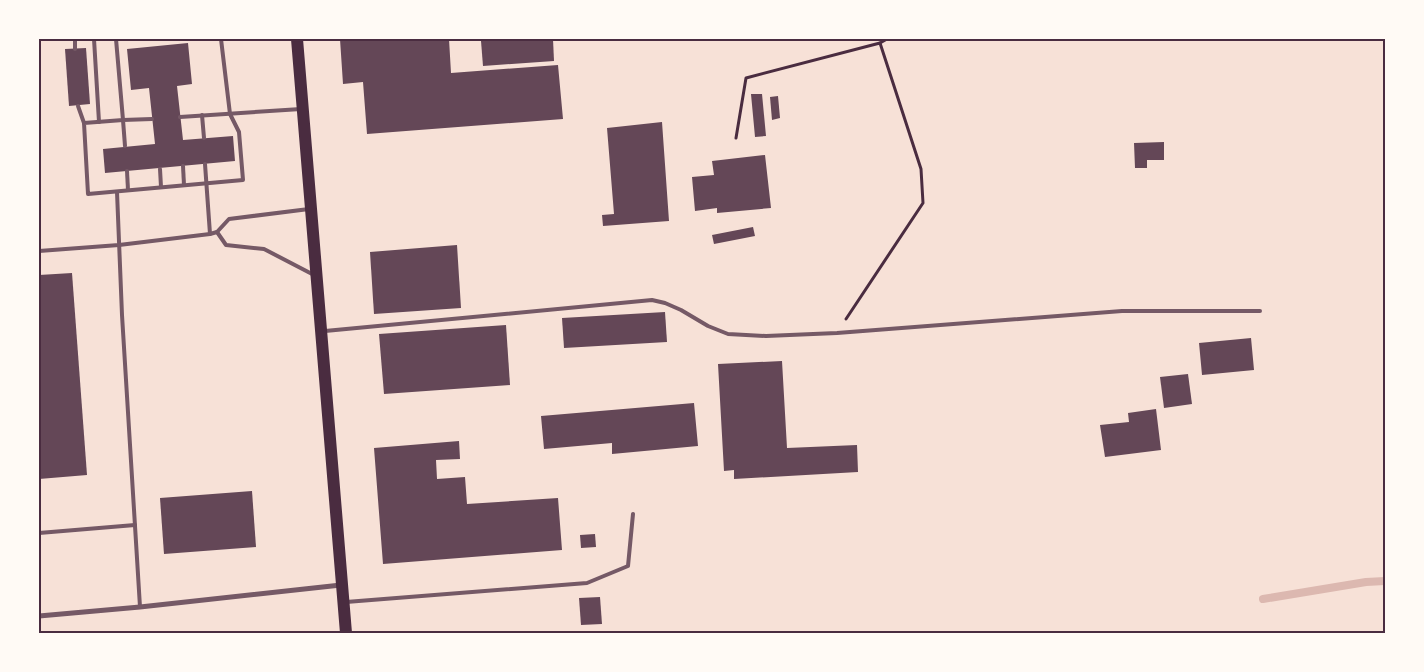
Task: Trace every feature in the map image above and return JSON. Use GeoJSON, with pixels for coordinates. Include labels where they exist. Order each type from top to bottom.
{"type":"FeatureCollection","features":[{"type":"Feature","properties":{"kind":"main road"},"geometry":{"type":"LineString","coordinates":[[297,39],[346,633]]}},
{"type":"Feature","properties":{"kind":"street"},"geometry":{"type":"LineString","coordinates":[[39,616],[140,607],[342,584]]}},
{"type":"Feature","properties":{"kind":"lane"},"geometry":{"type":"LineString","coordinates":[[75,39],[75,49]]}},
{"type":"Feature","properties":{"kind":"lane"},"geometry":{"type":"LineString","coordinates":[[94,39],[99,122]]}},
{"type":"Feature","properties":{"kind":"lane"},"geometry":{"type":"LineString","coordinates":[[116,39],[125,146]]}},
{"type":"Feature","properties":{"kind":"lane"},"geometry":{"type":"LineString","coordinates":[[78,106],[84,123],[88,194],[243,180],[239,132],[230,114],[221,39]]}},
{"type":"Feature","properties":{"kind":"lane"},"geometry":{"type":"LineString","coordinates":[[180,117],[304,109]]}},
{"type":"Feature","properties":{"kind":"lane"},"geometry":{"type":"LineString","coordinates":[[202,115],[204,138]]}},
{"type":"Feature","properties":{"kind":"lane"},"geometry":{"type":"LineString","coordinates":[[84,123],[152,119]]}},
{"type":"Feature","properties":{"kind":"lane"},"geometry":{"type":"LineString","coordinates":[[205,164],[210,234]]}},
{"type":"Feature","properties":{"kind":"lane"},"geometry":{"type":"LineString","coordinates":[[183,166],[184,185]]}},
{"type":"Feature","properties":{"kind":"lane"},"geometry":{"type":"LineString","coordinates":[[160,168],[161,187]]}},
{"type":"Feature","properties":{"kind":"lane"},"geometry":{"type":"LineString","coordinates":[[127,171],[128,190]]}},
{"type":"Feature","properties":{"kind":"lane"},"geometry":{"type":"LineString","coordinates":[[117,192],[140,607]]}},
{"type":"Feature","properties":{"kind":"lane"},"geometry":{"type":"LineString","coordinates":[[39,250],[119,246],[210,234],[217,232],[229,219],[312,209]]}},
{"type":"Feature","properties":{"kind":"lane"},"geometry":{"type":"LineString","coordinates":[[217,232],[226,245],[264,249],[318,277]]}},
{"type":"Feature","properties":{"kind":"lane"},"geometry":{"type":"LineString","coordinates":[[322,331],[652,300],[681,310],[708,326],[728,334],[766,336],[837,333],[1122,311],[1260,311]]}},
{"type":"Feature","properties":{"kind":"lane"},"geometry":{"type":"LineString","coordinates":[[343,602],[587,583],[628,566],[633,514]]}},
{"type":"Feature","properties":{"kind":"lane"},"geometry":{"type":"LineString","coordinates":[[39,533],[135,525]]}},
{"type":"Feature","properties":{"kind":"path"},"geometry":{"type":"LineString","coordinates":[[837,333],[923,203],[921,168],[880,44],[880,39]]}},
{"type":"Feature","properties":{"kind":"path"},"geometry":{"type":"LineString","coordinates":[[736,138],[746,78],[880,44],[887,39]]}},
{"type":"Feature","properties":{"kind":"building"},"geometry":{"type":"Polygon","coordinates":[[[340,39],[449,39],[451,73],[558,65],[563,119],[367,134],[363,82],[343,84],[340,39]]]}},
{"type":"Feature","properties":{"kind":"building"},"geometry":{"type":"Polygon","coordinates":[[[553,39],[554,61],[483,66],[481,41],[553,39]]]}},
{"type":"Feature","properties":{"kind":"building"},"geometry":{"type":"Polygon","coordinates":[[[188,43],[192,84],[177,86],[183,140],[233,136],[235,161],[105,173],[103,149],[155,144],[149,88],[131,90],[127,49],[188,43]]]}},
{"type":"Feature","properties":{"kind":"building"},"geometry":{"type":"Polygon","coordinates":[[[86,48],[90,104],[69,106],[65,49],[86,48]]]}},
{"type":"Feature","properties":{"kind":"building"},"geometry":{"type":"Polygon","coordinates":[[[751,94],[762,94],[766,136],[755,137],[751,94]]]}},
{"type":"Feature","properties":{"kind":"building"},"geometry":{"type":"Polygon","coordinates":[[[778,96],[780,118],[772,120],[770,97],[778,96]]]}},
{"type":"Feature","properties":{"kind":"building"},"geometry":{"type":"Polygon","coordinates":[[[662,122],[669,221],[603,226],[602,215],[614,214],[607,128],[662,122]]]}},
{"type":"Feature","properties":{"kind":"building"},"geometry":{"type":"Polygon","coordinates":[[[1164,142],[1164,160],[1147,160],[1147,168],[1135,168],[1134,143],[1164,142]]]}},
{"type":"Feature","properties":{"kind":"building"},"geometry":{"type":"Polygon","coordinates":[[[765,155],[771,208],[717,213],[717,208],[695,211],[692,177],[714,175],[712,161],[765,155]]]}},
{"type":"Feature","properties":{"kind":"building"},"geometry":{"type":"Polygon","coordinates":[[[753,227],[755,236],[714,244],[712,235],[753,227]]]}},
{"type":"Feature","properties":{"kind":"building"},"geometry":{"type":"Polygon","coordinates":[[[457,245],[461,308],[374,314],[370,252],[457,245]]]}},
{"type":"Feature","properties":{"kind":"building"},"geometry":{"type":"Polygon","coordinates":[[[72,273],[87,475],[39,479],[39,275],[72,273]]]}},
{"type":"Feature","properties":{"kind":"building"},"geometry":{"type":"Polygon","coordinates":[[[665,312],[667,342],[564,348],[562,318],[665,312]]]}},
{"type":"Feature","properties":{"kind":"building"},"geometry":{"type":"Polygon","coordinates":[[[506,325],[510,385],[384,394],[379,334],[506,325]]]}},
{"type":"Feature","properties":{"kind":"building"},"geometry":{"type":"Polygon","coordinates":[[[1251,338],[1254,370],[1202,375],[1199,343],[1251,338]]]}},
{"type":"Feature","properties":{"kind":"building"},"geometry":{"type":"Polygon","coordinates":[[[782,361],[787,448],[857,445],[858,472],[734,479],[734,470],[724,471],[718,364],[782,361]]]}},
{"type":"Feature","properties":{"kind":"building"},"geometry":{"type":"Polygon","coordinates":[[[1188,374],[1192,404],[1164,408],[1160,377],[1188,374]]]}},
{"type":"Feature","properties":{"kind":"building"},"geometry":{"type":"Polygon","coordinates":[[[694,403],[698,446],[612,454],[612,443],[544,449],[541,416],[694,403]]]}},
{"type":"Feature","properties":{"kind":"building"},"geometry":{"type":"Polygon","coordinates":[[[1156,409],[1161,450],[1105,457],[1100,425],[1129,422],[1128,413],[1156,409]]]}},
{"type":"Feature","properties":{"kind":"building"},"geometry":{"type":"Polygon","coordinates":[[[459,441],[460,459],[436,460],[437,479],[465,477],[467,504],[558,498],[562,550],[383,564],[374,448],[459,441]]]}},
{"type":"Feature","properties":{"kind":"building"},"geometry":{"type":"Polygon","coordinates":[[[252,491],[256,547],[164,554],[160,498],[252,491]]]}},
{"type":"Feature","properties":{"kind":"building"},"geometry":{"type":"Polygon","coordinates":[[[595,534],[596,547],[581,548],[580,535],[595,534]]]}},
{"type":"Feature","properties":{"kind":"building"},"geometry":{"type":"Polygon","coordinates":[[[600,597],[602,624],[581,625],[579,598],[600,597]]]}},
{"type":"Feature","properties":{"kind":"waterway"},"geometry":{"type":"LineString","coordinates":[[1263,599],[1366,582],[1385,581]]}}]}
